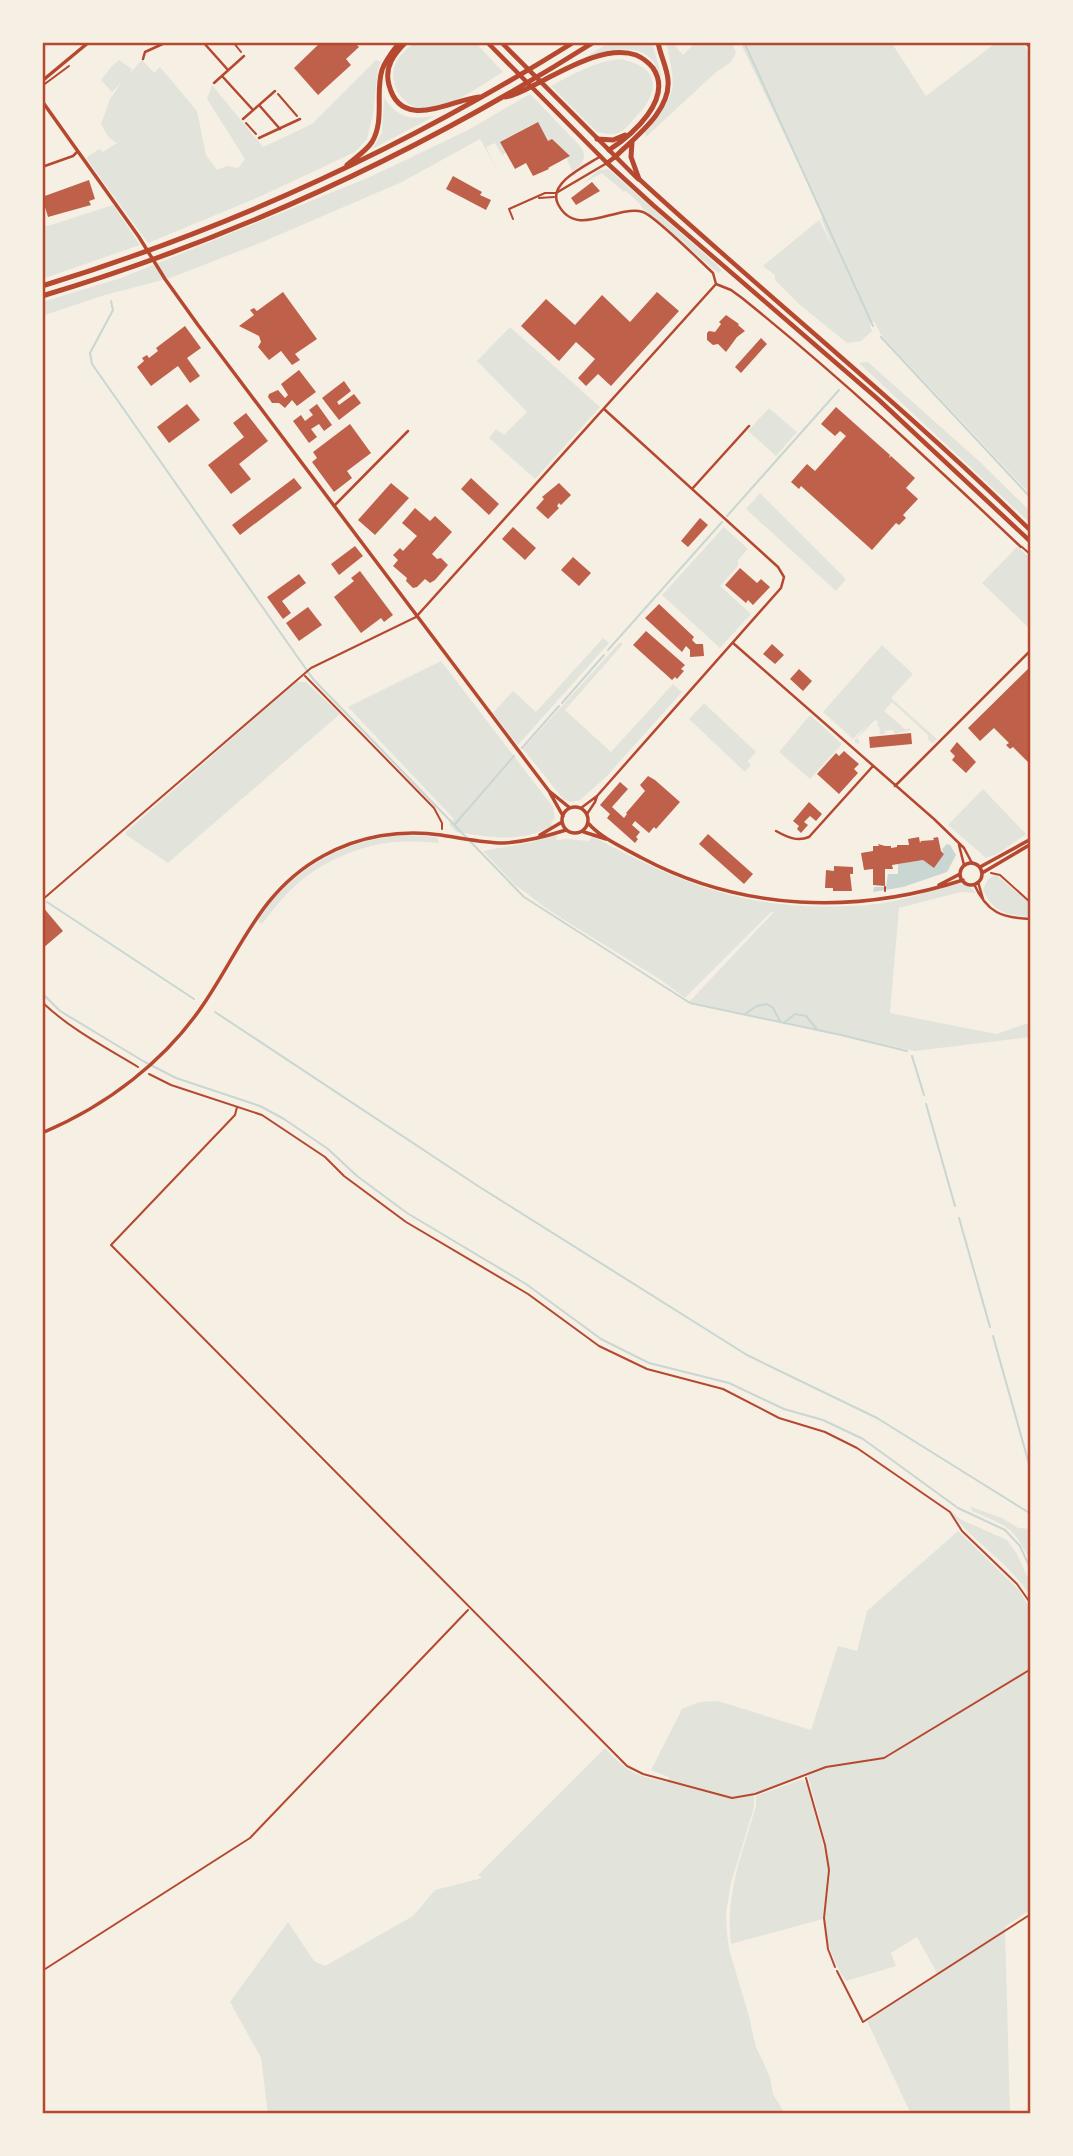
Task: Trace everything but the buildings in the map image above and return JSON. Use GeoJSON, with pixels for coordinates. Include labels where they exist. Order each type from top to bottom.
{"type":"FeatureCollection","features":[{"type":"Feature","properties":{"kind":"highway"},"geometry":{"type":"LineString","coordinates":[[341,170],[373,140],[379,118],[381,72],[386,60],[400,42]]}},
{"type":"Feature","properties":{"kind":"highway"},"geometry":{"type":"LineString","coordinates":[[407,42],[390,61],[388,72],[389,85],[400,103],[416,110],[427,111],[482,97]]}},
{"type":"Feature","properties":{"kind":"highway"},"geometry":{"type":"LineString","coordinates":[[42,286],[143,253],[341,170],[482,97],[574,42]]}},
{"type":"Feature","properties":{"kind":"highway"},"geometry":{"type":"LineString","coordinates":[[42,296],[148,261],[232,229],[330,185],[446,129],[502,97],[513,95],[594,42]]}},
{"type":"Feature","properties":{"kind":"highway"},"geometry":{"type":"LineString","coordinates":[[615,157],[658,112],[666,95],[668,78],[658,42]]}},
{"type":"Feature","properties":{"kind":"highway"},"geometry":{"type":"LineString","coordinates":[[543,76],[609,54],[626,53],[644,59],[656,73],[659,90],[650,110],[609,150]]}},
{"type":"Feature","properties":{"kind":"highway"},"geometry":{"type":"LineString","coordinates":[[597,139],[613,140],[628,134]]}},
{"type":"Feature","properties":{"kind":"highway"},"geometry":{"type":"LineString","coordinates":[[633,140],[631,157],[639,179]]}},
{"type":"Feature","properties":{"kind":"main road"},"geometry":{"type":"LineString","coordinates":[[487,42],[607,163],[879,400],[1031,542]]}},
{"type":"Feature","properties":{"kind":"main road"},"geometry":{"type":"LineString","coordinates":[[501,42],[615,157],[709,243],[880,389],[1031,531]]}},
{"type":"Feature","properties":{"kind":"main road"},"geometry":{"type":"LineString","coordinates":[[601,156],[609,150]]}},
{"type":"Feature","properties":{"kind":"main road"},"geometry":{"type":"LineString","coordinates":[[607,163],[615,157]]}},
{"type":"Feature","properties":{"kind":"street"},"geometry":{"type":"LineString","coordinates":[[42,81],[89,42]]}},
{"type":"Feature","properties":{"kind":"street"},"geometry":{"type":"LineString","coordinates":[[143,59],[145,52],[167,42]]}},
{"type":"Feature","properties":{"kind":"street"},"geometry":{"type":"LineString","coordinates":[[202,42],[228,70]]}},
{"type":"Feature","properties":{"kind":"street"},"geometry":{"type":"LineString","coordinates":[[214,83],[244,56]]}},
{"type":"Feature","properties":{"kind":"street"},"geometry":{"type":"LineString","coordinates":[[222,76],[253,110]]}},
{"type":"Feature","properties":{"kind":"street"},"geometry":{"type":"LineString","coordinates":[[243,119],[275,90]]}},
{"type":"Feature","properties":{"kind":"street"},"geometry":{"type":"LineString","coordinates":[[42,101],[139,237],[198,326],[549,791],[563,816]]}},
{"type":"Feature","properties":{"kind":"street"},"geometry":{"type":"LineString","coordinates":[[259,105],[280,129]]}},
{"type":"Feature","properties":{"kind":"street"},"geometry":{"type":"LineString","coordinates":[[259,138],[300,119]]}},
{"type":"Feature","properties":{"kind":"street"},"geometry":{"type":"LineString","coordinates":[[42,167],[72,156],[78,151]]}},
{"type":"Feature","properties":{"kind":"street"},"geometry":{"type":"LineString","coordinates":[[601,156],[562,182],[556,195],[564,212],[582,221],[638,212],[646,214],[713,273],[716,284]]}},
{"type":"Feature","properties":{"kind":"street"},"geometry":{"type":"LineString","coordinates":[[556,195],[607,163]]}},
{"type":"Feature","properties":{"kind":"street"},"geometry":{"type":"LineString","coordinates":[[416,617],[716,284]]}},
{"type":"Feature","properties":{"kind":"street"},"geometry":{"type":"LineString","coordinates":[[716,284],[742,298],[806,350],[950,479],[1021,547]]}},
{"type":"Feature","properties":{"kind":"street"},"geometry":{"type":"LineString","coordinates":[[549,791],[569,808],[581,808],[597,796],[781,588],[784,577],[778,567],[604,409]]}},
{"type":"Feature","properties":{"kind":"street"},"geometry":{"type":"LineString","coordinates":[[692,489],[749,426]]}},
{"type":"Feature","properties":{"kind":"street"},"geometry":{"type":"LineString","coordinates":[[334,506],[408,431]]}},
{"type":"Feature","properties":{"kind":"street"},"geometry":{"type":"LineString","coordinates":[[733,643],[958,842],[982,873]]}},
{"type":"Feature","properties":{"kind":"street"},"geometry":{"type":"LineString","coordinates":[[895,786],[1031,650]]}},
{"type":"Feature","properties":{"kind":"street"},"geometry":{"type":"LineString","coordinates":[[776,831],[790,838],[803,840],[809,837],[873,766]]}},
{"type":"Feature","properties":{"kind":"street"},"geometry":{"type":"LineString","coordinates":[[587,814],[597,796]]}},
{"type":"Feature","properties":{"kind":"street"},"geometry":{"type":"LineString","coordinates":[[569,808],[562,822],[566,830],[572,833],[583,831],[608,839]]}},
{"type":"Feature","properties":{"kind":"street"},"geometry":{"type":"LineString","coordinates":[[581,808],[587,814],[588,823],[583,831]]}},
{"type":"Feature","properties":{"kind":"street"},"geometry":{"type":"LineString","coordinates":[[535,838],[562,822]]}},
{"type":"Feature","properties":{"kind":"street"},"geometry":{"type":"LineString","coordinates":[[588,823],[608,839],[688,880],[778,902],[854,903],[893,898],[963,880]]}},
{"type":"Feature","properties":{"kind":"street"},"geometry":{"type":"LineString","coordinates":[[42,1133],[90,1109],[160,1056],[204,1003],[261,910],[304,868],[343,846],[381,835],[418,833],[509,843],[566,830]]}},
{"type":"Feature","properties":{"kind":"street"},"geometry":{"type":"LineString","coordinates":[[980,867],[1031,839]]}},
{"type":"Feature","properties":{"kind":"street"},"geometry":{"type":"LineString","coordinates":[[934,887],[960,874],[964,865],[958,842]]}},
{"type":"Feature","properties":{"kind":"street"},"geometry":{"type":"LineString","coordinates":[[976,883],[989,868],[1031,844]]}},
{"type":"Feature","properties":{"kind":"street"},"geometry":{"type":"LineString","coordinates":[[964,865],[972,863]]}},
{"type":"Feature","properties":{"kind":"street"},"geometry":{"type":"LineString","coordinates":[[960,874],[968,884],[976,883]]}},
{"type":"Feature","properties":{"kind":"street"},"geometry":{"type":"LineString","coordinates":[[976,883],[992,909],[1004,917],[1031,919]]}},
{"type":"Feature","properties":{"kind":"lane"},"geometry":{"type":"LineString","coordinates":[[513,219],[509,209],[545,193],[556,195]]}},
{"type":"Feature","properties":{"kind":"lane"},"geometry":{"type":"LineString","coordinates":[[1021,547],[1031,555]]}},
{"type":"Feature","properties":{"kind":"lane"},"geometry":{"type":"LineString","coordinates":[[42,900],[304,674],[416,617]]}},
{"type":"Feature","properties":{"kind":"lane"},"geometry":{"type":"LineString","coordinates":[[837,1971],[863,2022],[1031,1914]]}},
{"type":"Feature","properties":{"kind":"path"},"geometry":{"type":"LineString","coordinates":[[233,42],[244,56]]}},
{"type":"Feature","properties":{"kind":"path"},"geometry":{"type":"LineString","coordinates":[[1025,42],[1031,49]]}},
{"type":"Feature","properties":{"kind":"path"},"geometry":{"type":"LineString","coordinates":[[275,90],[300,119]]}},
{"type":"Feature","properties":{"kind":"path"},"geometry":{"type":"LineString","coordinates":[[243,119],[259,138]]}},
{"type":"Feature","properties":{"kind":"path"},"geometry":{"type":"LineString","coordinates":[[304,674],[434,808],[442,823],[441,835]]}},
{"type":"Feature","properties":{"kind":"path"},"geometry":{"type":"LineString","coordinates":[[989,868],[992,874],[1000,875],[1031,903]]}},
{"type":"Feature","properties":{"kind":"path"},"geometry":{"type":"LineString","coordinates":[[42,1002],[56,1016],[155,1077],[171,1085],[262,1115],[280,1126],[325,1157],[344,1176],[406,1222],[528,1294],[599,1346],[647,1369],[723,1389],[779,1418],[825,1432],[858,1448],[950,1512],[962,1531],[1017,1584],[1031,1604]]}},
{"type":"Feature","properties":{"kind":"path"},"geometry":{"type":"LineString","coordinates":[[237,1107],[235,1115],[111,1245],[627,1766],[643,1774],[733,1798],[755,1794],[826,1767],[884,1758],[1031,1669]]}},
{"type":"Feature","properties":{"kind":"path"},"geometry":{"type":"LineString","coordinates":[[42,1971],[250,1838],[470,1609]]}},
{"type":"Feature","properties":{"kind":"path"},"geometry":{"type":"LineString","coordinates":[[805,1776],[825,1845],[829,1870],[824,1917],[828,1949],[837,1971]]}},
{"type":"Feature","properties":{"kind":"shaded area"},"geometry":{"type":"Polygon","coordinates":[[[414,42],[475,42],[503,72],[450,103],[430,108],[413,106],[396,88],[394,71],[397,59],[414,42]]]}},
{"type":"Feature","properties":{"kind":"shaded area"},"geometry":{"type":"Polygon","coordinates":[[[610,42],[652,42],[662,78],[651,59],[635,50],[617,50],[581,60],[610,42]]]}},
{"type":"Feature","properties":{"kind":"shaded area"},"geometry":{"type":"Polygon","coordinates":[[[666,42],[672,42],[683,55],[696,42],[732,42],[736,53],[731,62],[715,73],[646,137],[645,132],[672,91],[672,71],[666,42]]]}},
{"type":"Feature","properties":{"kind":"shaded area"},"geometry":{"type":"Polygon","coordinates":[[[740,42],[891,42],[926,96],[997,42],[1021,42],[1031,54],[1031,495],[881,335],[874,321],[870,325],[872,331],[861,341],[847,343],[800,305],[775,280],[775,275],[763,266],[819,220],[833,247],[821,218],[824,217],[740,42]]]}},
{"type":"Feature","properties":{"kind":"shaded area"},"geometry":{"type":"Polygon","coordinates":[[[619,59],[644,68],[653,83],[652,92],[641,111],[622,131],[612,134],[597,132],[551,86],[592,66],[619,59]]]}},
{"type":"Feature","properties":{"kind":"shaded area"},"geometry":{"type":"Polygon","coordinates":[[[119,60],[132,69],[128,75],[142,60],[154,73],[160,67],[197,111],[206,155],[217,170],[227,166],[238,168],[245,159],[207,99],[212,85],[263,147],[312,124],[376,60],[381,62],[367,139],[355,152],[259,197],[148,243],[86,158],[99,149],[103,152],[117,143],[109,138],[101,124],[110,99],[122,82],[112,92],[101,80],[119,60]]]}},
{"type":"Feature","properties":{"kind":"shaded area"},"geometry":{"type":"Polygon","coordinates":[[[530,94],[581,147],[584,154],[579,167],[572,171],[567,160],[569,156],[548,141],[537,122],[501,141],[506,152],[502,155],[495,143],[486,147],[496,168],[480,139],[402,182],[260,243],[170,278],[105,295],[42,316],[42,302],[121,278],[372,176],[468,130],[530,94]]]}},
{"type":"Feature","properties":{"kind":"shaded area"},"geometry":{"type":"Polygon","coordinates":[[[384,98],[395,110],[406,116],[435,116],[372,149],[382,133],[384,98]]]}},
{"type":"Feature","properties":{"kind":"shaded area"},"geometry":{"type":"Polygon","coordinates":[[[608,169],[722,271],[718,273],[602,173],[582,184],[599,170],[608,169]]]}},
{"type":"Feature","properties":{"kind":"shaded area"},"geometry":{"type":"Polygon","coordinates":[[[113,205],[140,245],[42,279],[42,222],[43,226],[48,226],[113,205]]]}},
{"type":"Feature","properties":{"kind":"shaded area"},"geometry":{"type":"Polygon","coordinates":[[[510,327],[600,407],[535,479],[489,438],[496,429],[504,435],[527,412],[477,361],[510,327]]]}},
{"type":"Feature","properties":{"kind":"shaded area"},"geometry":{"type":"Polygon","coordinates":[[[868,362],[980,462],[1031,512],[1031,524],[859,363],[868,362]]]}},
{"type":"Feature","properties":{"kind":"shaded area"},"geometry":{"type":"Polygon","coordinates":[[[769,408],[797,432],[776,456],[748,431],[769,408]]]}},
{"type":"Feature","properties":{"kind":"shaded area"},"geometry":{"type":"Polygon","coordinates":[[[760,493],[846,579],[836,591],[746,509],[760,493]]]}},
{"type":"Feature","properties":{"kind":"shaded area"},"geometry":{"type":"Polygon","coordinates":[[[724,527],[748,549],[738,560],[738,566],[720,586],[751,614],[720,648],[662,595],[724,527]]]}},
{"type":"Feature","properties":{"kind":"shaded area"},"geometry":{"type":"Polygon","coordinates":[[[1017,547],[1031,558],[1031,630],[982,583],[1017,547]]]}},
{"type":"Feature","properties":{"kind":"shaded area"},"geometry":{"type":"Polygon","coordinates":[[[603,638],[609,643],[518,745],[493,713],[513,691],[536,712],[603,638]]]}},
{"type":"Feature","properties":{"kind":"shaded area"},"geometry":{"type":"Polygon","coordinates":[[[620,642],[623,644],[565,710],[611,752],[673,684],[682,692],[606,777],[580,800],[564,800],[523,749],[620,642]]]}},
{"type":"Feature","properties":{"kind":"shaded area"},"geometry":{"type":"Polygon","coordinates":[[[882,645],[913,674],[891,698],[937,739],[933,743],[927,739],[929,736],[892,702],[884,711],[906,730],[911,730],[894,734],[893,730],[885,731],[885,734],[878,735],[879,726],[875,720],[857,738],[860,742],[858,744],[854,741],[867,725],[853,739],[823,712],[882,645]]]}},
{"type":"Feature","properties":{"kind":"shaded area"},"geometry":{"type":"Polygon","coordinates":[[[441,661],[553,807],[555,818],[552,826],[540,832],[505,838],[456,832],[449,824],[454,819],[348,707],[441,661]]]}},
{"type":"Feature","properties":{"kind":"shaded area"},"geometry":{"type":"Polygon","coordinates":[[[296,682],[306,682],[340,714],[168,863],[126,835],[126,832],[296,682]]]}},
{"type":"Feature","properties":{"kind":"shaded area"},"geometry":{"type":"Polygon","coordinates":[[[704,703],[756,752],[748,761],[751,765],[745,772],[689,719],[704,703]]]}},
{"type":"Feature","properties":{"kind":"shaded area"},"geometry":{"type":"Polygon","coordinates":[[[810,715],[842,744],[810,779],[779,752],[810,715]]]}},
{"type":"Feature","properties":{"kind":"shaded area"},"geometry":{"type":"Polygon","coordinates":[[[983,789],[1026,834],[999,853],[986,858],[948,825],[983,789]]]}},
{"type":"Feature","properties":{"kind":"shaded area"},"geometry":{"type":"Polygon","coordinates":[[[557,834],[556,840],[589,841],[592,836],[684,880],[745,898],[777,904],[864,905],[917,896],[953,884],[966,885],[976,893],[961,892],[899,908],[890,1013],[996,1034],[1031,1022],[1031,1037],[915,1051],[689,1002],[774,912],[685,998],[661,980],[550,911],[514,884],[483,851],[532,842],[557,834]]]}},
{"type":"Feature","properties":{"kind":"shaded area"},"geometry":{"type":"Polygon","coordinates":[[[404,835],[437,837],[439,843],[396,842],[350,852],[309,875],[280,902],[262,924],[259,922],[258,918],[288,885],[321,860],[360,843],[404,835]]]}},
{"type":"Feature","properties":{"kind":"shaded area"},"geometry":{"type":"Polygon","coordinates":[[[947,844],[956,855],[947,872],[903,887],[873,892],[874,887],[886,887],[888,874],[898,874],[898,864],[923,860],[934,867],[944,854],[942,849],[947,844]]]}},
{"type":"Feature","properties":{"kind":"shaded area"},"geometry":{"type":"Polygon","coordinates":[[[996,875],[1031,904],[1031,917],[1008,914],[991,904],[983,890],[988,879],[996,875]]]}},
{"type":"Feature","properties":{"kind":"shaded area"},"geometry":{"type":"Polygon","coordinates":[[[971,1507],[1002,1518],[1018,1528],[1031,1529],[1031,1564],[1020,1542],[1009,1529],[972,1511],[971,1507]]]}},
{"type":"Feature","properties":{"kind":"shaded area"},"geometry":{"type":"Polygon","coordinates":[[[950,1511],[962,1520],[1007,1540],[1017,1554],[1031,1585],[1031,1598],[1013,1574],[950,1511]]]}},
{"type":"Feature","properties":{"kind":"shaded area"},"geometry":{"type":"Polygon","coordinates":[[[958,1531],[1019,1590],[1031,1610],[1031,1909],[1005,1927],[1010,2114],[911,2114],[867,2021],[938,1975],[917,1937],[891,1953],[896,1966],[846,1981],[834,1960],[827,1937],[825,1914],[829,1880],[828,1855],[807,1773],[754,1794],[754,1807],[731,1883],[726,1913],[729,1949],[756,2047],[770,2077],[773,2094],[785,2114],[268,2114],[261,2058],[230,2002],[288,1922],[314,1961],[325,1966],[413,1916],[435,1890],[482,1878],[478,1875],[605,1748],[632,1772],[667,1782],[669,1777],[651,1770],[682,1709],[699,1702],[718,1701],[811,1730],[838,1646],[857,1651],[867,1611],[958,1531]]]}},
{"type":"Feature","properties":{"kind":"shaded area"},"geometry":{"type":"Polygon","coordinates":[[[800,1780],[807,1784],[828,1868],[823,1919],[731,1944],[730,1908],[740,1858],[756,1806],[756,1796],[800,1780]]]}},
{"type":"Feature","properties":{"kind":"waterway"},"geometry":{"type":"LineString","coordinates":[[744,42],[873,326]]}},
{"type":"Feature","properties":{"kind":"waterway"},"geometry":{"type":"LineString","coordinates":[[111,301],[113,310],[90,353],[92,364],[313,679],[524,897],[690,1003],[907,1051]]}},
{"type":"Feature","properties":{"kind":"waterway"},"geometry":{"type":"LineString","coordinates":[[881,337],[1031,498]]}},
{"type":"Feature","properties":{"kind":"waterway"},"geometry":{"type":"LineString","coordinates":[[727,516],[839,390]]}},
{"type":"Feature","properties":{"kind":"waterway"},"geometry":{"type":"LineString","coordinates":[[608,650],[722,522]]}},
{"type":"Feature","properties":{"kind":"waterway"},"geometry":{"type":"LineString","coordinates":[[562,703],[604,655]]}},
{"type":"Feature","properties":{"kind":"waterway"},"geometry":{"type":"LineString","coordinates":[[522,748],[559,706]]}},
{"type":"Feature","properties":{"kind":"waterway"},"geometry":{"type":"LineString","coordinates":[[455,824],[514,756]]}},
{"type":"Feature","properties":{"kind":"waterway"},"geometry":{"type":"LineString","coordinates":[[47,902],[194,999]]}},
{"type":"Feature","properties":{"kind":"waterway"},"geometry":{"type":"LineString","coordinates":[[42,993],[60,1011],[143,1061],[176,1078],[260,1106],[284,1119],[328,1149],[357,1176],[407,1213],[526,1284],[601,1339],[649,1363],[729,1383],[784,1409],[823,1420],[863,1439],[958,1508],[1005,1530],[1020,1546],[1031,1570]]}},
{"type":"Feature","properties":{"kind":"waterway"},"geometry":{"type":"LineString","coordinates":[[745,1014],[757,1006],[767,1004],[773,1008],[780,1021]]}},
{"type":"Feature","properties":{"kind":"waterway"},"geometry":{"type":"LineString","coordinates":[[215,1012],[478,1186],[747,1355],[877,1418],[1031,1514]]}},
{"type":"Feature","properties":{"kind":"waterway"},"geometry":{"type":"LineString","coordinates":[[785,1022],[795,1014],[806,1016],[816,1028]]}},
{"type":"Feature","properties":{"kind":"waterway"},"geometry":{"type":"LineString","coordinates":[[912,1056],[924,1095]]}},
{"type":"Feature","properties":{"kind":"waterway"},"geometry":{"type":"LineString","coordinates":[[926,1104],[955,1206]]}},
{"type":"Feature","properties":{"kind":"waterway"},"geometry":{"type":"LineString","coordinates":[[959,1218],[990,1327]]}},
{"type":"Feature","properties":{"kind":"waterway"},"geometry":{"type":"LineString","coordinates":[[993,1336],[1031,1471]]}}]}
